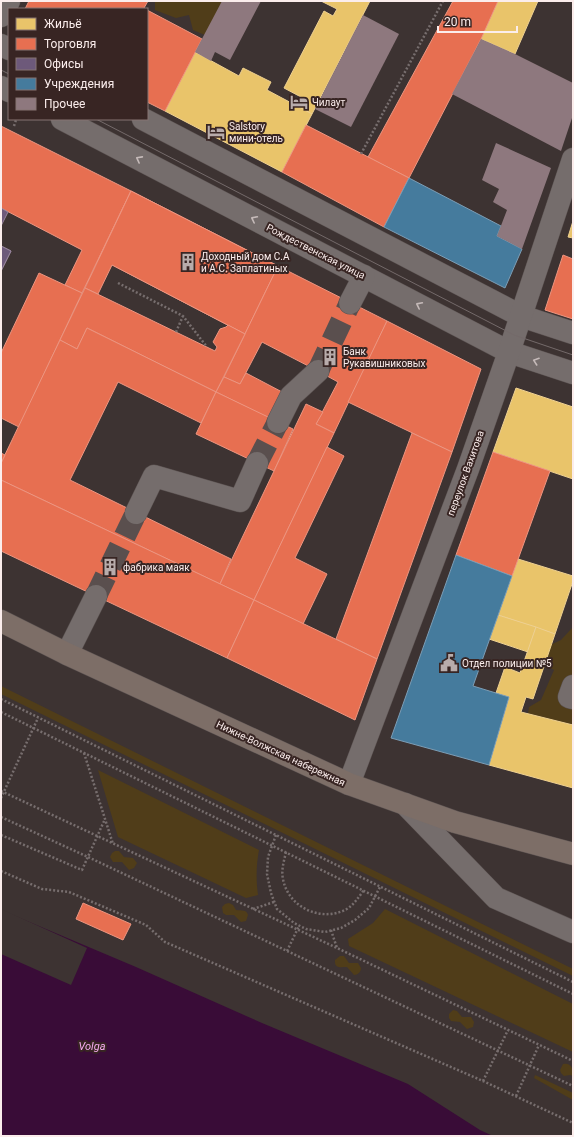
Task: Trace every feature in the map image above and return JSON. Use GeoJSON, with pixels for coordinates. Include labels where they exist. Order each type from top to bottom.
{"type":"FeatureCollection","features":[{"type":"Feature","properties":{"kind":"main road","name":"Нижне-Волжская набережная"},"geometry":{"type":"LineString","coordinates":[[1,621],[67,654],[349,784],[455,822],[573,854]]}},
{"type":"Feature","properties":{"kind":"street"},"geometry":{"type":"LineString","coordinates":[[1,16],[9,1]]}},
{"type":"Feature","properties":{"kind":"street","name":"Рождественская улица"},"geometry":{"type":"LineString","coordinates":[[64,120],[509,352],[573,373]]}},
{"type":"Feature","properties":{"kind":"street"},"geometry":{"type":"LineString","coordinates":[[145,120],[521,316],[573,333]]}},
{"type":"Feature","properties":{"kind":"street","name":"переулок Вахитова"},"geometry":{"type":"LineString","coordinates":[[349,784],[465,475],[509,352],[573,159]]}},
{"type":"Feature","properties":{"kind":"street"},"geometry":{"type":"LineString","coordinates":[[350,302],[364,276]]}},
{"type":"Feature","properties":{"kind":"street"},"geometry":{"type":"LineString","coordinates":[[278,422],[291,396],[318,371]]}},
{"type":"Feature","properties":{"kind":"street"},"geometry":{"type":"LineString","coordinates":[[136,513],[154,476],[240,501],[257,463]]}},
{"type":"Feature","properties":{"kind":"street"},"geometry":{"type":"LineString","coordinates":[[67,654],[96,596]]}},
{"type":"Feature","properties":{"kind":"street"},"geometry":{"type":"LineString","coordinates":[[573,686],[569,697],[573,698]]}},
{"type":"Feature","properties":{"kind":"street"},"geometry":{"type":"LineString","coordinates":[[405,804],[496,898],[573,932]]}},
{"type":"Feature","properties":{"kind":"path"},"geometry":{"type":"LineString","coordinates":[[362,154],[443,1]]}},
{"type":"Feature","properties":{"kind":"path"},"geometry":{"type":"LineString","coordinates":[[14,126],[16,120]]}},
{"type":"Feature","properties":{"kind":"path"},"geometry":{"type":"LineString","coordinates":[[118,283],[183,316],[207,347]]}},
{"type":"Feature","properties":{"kind":"path"},"geometry":{"type":"LineString","coordinates":[[176,332],[183,316]]}},
{"type":"Feature","properties":{"kind":"path"},"geometry":{"type":"LineString","coordinates":[[1,699],[573,982]]}},
{"type":"Feature","properties":{"kind":"path"},"geometry":{"type":"LineString","coordinates":[[1,712],[573,994]]}},
{"type":"Feature","properties":{"kind":"path"},"geometry":{"type":"LineString","coordinates":[[1,798],[2,792],[38,718]]}},
{"type":"Feature","properties":{"kind":"path"},"geometry":{"type":"LineString","coordinates":[[84,753],[113,844]]}},
{"type":"Feature","properties":{"kind":"path"},"geometry":{"type":"LineString","coordinates":[[2,792],[337,948],[573,1061]]}},
{"type":"Feature","properties":{"kind":"path"},"geometry":{"type":"LineString","coordinates":[[1,817],[88,856],[573,1086]]}},
{"type":"Feature","properties":{"kind":"path"},"geometry":{"type":"LineString","coordinates":[[1,835],[82,870],[104,819]]}},
{"type":"Feature","properties":{"kind":"path"},"geometry":{"type":"LineString","coordinates":[[276,835],[268,857],[266,874],[270,893],[277,910],[299,926],[306,929],[325,932],[341,928],[355,920],[369,908],[380,887]]}},
{"type":"Feature","properties":{"kind":"path"},"geometry":{"type":"LineString","coordinates":[[286,852],[282,865],[283,879],[287,891],[295,902],[306,910],[319,914],[333,914],[346,910],[356,901],[364,890]]}},
{"type":"Feature","properties":{"kind":"path"},"geometry":{"type":"LineString","coordinates":[[1,871],[42,889],[70,892],[146,925],[165,942],[484,1081],[573,1123]]}},
{"type":"Feature","properties":{"kind":"path"},"geometry":{"type":"LineString","coordinates":[[252,909],[274,902]]}},
{"type":"Feature","properties":{"kind":"path"},"geometry":{"type":"LineString","coordinates":[[287,951],[299,926]]}},
{"type":"Feature","properties":{"kind":"path"},"geometry":{"type":"LineString","coordinates":[[331,930],[337,948]]}},
{"type":"Feature","properties":{"kind":"path"},"geometry":{"type":"LineString","coordinates":[[484,1081],[508,1030]]}},
{"type":"Feature","properties":{"kind":"path"},"geometry":{"type":"LineString","coordinates":[[516,1096],[539,1045]]}},
{"type":"Feature","properties":{"kind":"shaded area"},"geometry":{"type":"Polygon","coordinates":[[[155,1],[221,1],[226,22],[212,38],[193,30],[189,15],[176,18],[155,10],[155,1]]]}},
{"type":"Feature","properties":{"kind":"shaded area"},"geometry":{"type":"Polygon","coordinates":[[[573,627],[573,728],[526,726],[529,707],[541,700],[554,670],[541,662],[544,648],[561,640],[573,627]]]}},
{"type":"Feature","properties":{"kind":"shaded area"},"geometry":{"type":"Polygon","coordinates":[[[1,686],[573,969],[573,976],[1,694],[1,686]]]}},
{"type":"Feature","properties":{"kind":"shaded area"},"geometry":{"type":"Polygon","coordinates":[[[98,770],[259,850],[257,862],[258,895],[246,898],[118,837],[98,770]]]}},
{"type":"Feature","properties":{"kind":"shaded area"},"geometry":{"type":"Polygon","coordinates":[[[115,851],[119,851],[124,857],[133,858],[137,863],[134,868],[129,870],[122,862],[113,862],[110,857],[115,851]]]}},
{"type":"Feature","properties":{"kind":"shaded area"},"geometry":{"type":"Polygon","coordinates":[[[229,903],[233,905],[236,910],[246,912],[248,915],[246,921],[241,922],[234,915],[226,915],[223,913],[222,907],[229,903]]]}},
{"type":"Feature","properties":{"kind":"shaded area"},"geometry":{"type":"Polygon","coordinates":[[[385,909],[573,1004],[573,1052],[349,946],[348,939],[373,923],[385,909]]]}},
{"type":"Feature","properties":{"kind":"shaded area"},"geometry":{"type":"Polygon","coordinates":[[[340,956],[344,956],[349,963],[358,963],[361,968],[359,973],[354,975],[347,967],[337,966],[335,960],[340,956]]]}},
{"type":"Feature","properties":{"kind":"shaded area"},"geometry":{"type":"Polygon","coordinates":[[[453,1010],[457,1011],[462,1017],[471,1017],[474,1022],[473,1027],[467,1029],[460,1022],[451,1021],[449,1014],[453,1010]]]}},
{"type":"Feature","properties":{"kind":"shaded area"},"geometry":{"type":"Polygon","coordinates":[[[563,1064],[570,1065],[573,1076],[564,1076],[561,1073],[560,1070],[563,1064]]]}},
{"type":"Feature","properties":{"kind":"shaded area"},"geometry":{"type":"Polygon","coordinates":[[[535,1075],[573,1093],[573,1100],[534,1078],[535,1075]]]}},
{"type":"Feature","properties":{"kind":"water","name":"Volga"},"geometry":{"type":"Polygon","coordinates":[[[1,910],[136,967],[262,1023],[408,1084],[480,1130],[493,1136],[1,1136],[1,910]]]}},
{"type":"Feature","properties":{"kind":"pier"},"geometry":{"type":"Polygon","coordinates":[[[1,909],[87,948],[71,985],[1,954],[1,909]]]}},
{"type":"Feature","properties":{"kind":"building: Жильё"},"geometry":{"type":"Polygon","coordinates":[[[321,1],[370,1],[312,114],[297,106],[301,97],[284,88],[324,11],[333,16],[337,9],[321,1]]]}},
{"type":"Feature","properties":{"kind":"building: Жильё"},"geometry":{"type":"Polygon","coordinates":[[[498,1],[538,1],[515,54],[481,39],[498,1]]]}},
{"type":"Feature","properties":{"kind":"building: Жильё"},"geometry":{"type":"Polygon","coordinates":[[[195,52],[239,76],[243,68],[271,82],[267,90],[312,114],[282,172],[165,111],[195,52]]]}},
{"type":"Feature","properties":{"kind":"building: Жильё"},"geometry":{"type":"Polygon","coordinates":[[[573,221],[573,238],[568,237],[573,221]]]}},
{"type":"Feature","properties":{"kind":"building: Жильё"},"geometry":{"type":"Polygon","coordinates":[[[516,388],[573,407],[573,479],[493,452],[516,388]]]}},
{"type":"Feature","properties":{"kind":"building: Жильё"},"geometry":{"type":"Polygon","coordinates":[[[518,559],[573,576],[573,581],[555,634],[498,615],[518,559]]]}},
{"type":"Feature","properties":{"kind":"building: Жильё"},"geometry":{"type":"Polygon","coordinates":[[[498,615],[536,627],[528,652],[489,639],[498,615]]]}},
{"type":"Feature","properties":{"kind":"building: Жильё"},"geometry":{"type":"Polygon","coordinates":[[[536,627],[555,634],[533,699],[526,697],[521,712],[573,725],[573,788],[489,765],[509,697],[496,693],[505,667],[520,673],[536,627]]]}},
{"type":"Feature","properties":{"kind":"building: Торговля"},"geometry":{"type":"Polygon","coordinates":[[[29,1],[148,1],[144,8],[26,8],[29,1]]]}},
{"type":"Feature","properties":{"kind":"building: Торговля"},"geometry":{"type":"Polygon","coordinates":[[[453,1],[498,1],[481,39],[409,178],[368,157],[453,1]]]}},
{"type":"Feature","properties":{"kind":"building: Торговля"},"geometry":{"type":"Polygon","coordinates":[[[148,11],[202,39],[165,111],[148,102],[148,11]]]}},
{"type":"Feature","properties":{"kind":"building: Торговля"},"geometry":{"type":"Polygon","coordinates":[[[306,125],[409,178],[384,227],[282,172],[306,125]]]}},
{"type":"Feature","properties":{"kind":"building: Торговля"},"geometry":{"type":"Polygon","coordinates":[[[1,126],[131,191],[82,293],[65,285],[82,250],[1,208],[1,126]]]}},
{"type":"Feature","properties":{"kind":"building: Торговля","name":"Доходный дом С.А и А.С. Заплатиных"},"geometry":{"type":"Polygon","coordinates":[[[131,191],[278,266],[245,334],[99,258],[131,191]]]}},
{"type":"Feature","properties":{"kind":"building: Торговля","name":"Доходный дом С.А и А.С. Заплатиных"},"geometry":{"type":"Polygon","coordinates":[[[131,191],[278,266],[245,334],[112,265],[98,294],[85,288],[131,191]]]}},
{"type":"Feature","properties":{"kind":"building: Торговля"},"geometry":{"type":"Polygon","coordinates":[[[563,255],[573,259],[573,319],[545,310],[563,255]]]}},
{"type":"Feature","properties":{"kind":"building: Торговля","name":"Банк Рукавишниковых"},"geometry":{"type":"Polygon","coordinates":[[[278,266],[387,321],[334,433],[316,424],[338,382],[262,342],[240,384],[224,377],[278,266]]]}},
{"type":"Feature","properties":{"kind":"building: Торговля"},"geometry":{"type":"Polygon","coordinates":[[[39,273],[82,293],[19,427],[1,418],[1,353],[39,273]]]}},
{"type":"Feature","properties":{"kind":"building: Торговля"},"geometry":{"type":"Polygon","coordinates":[[[85,288],[215,351],[217,347],[213,342],[220,329],[228,325],[245,334],[216,392],[87,328],[77,349],[60,340],[85,288]]]}},
{"type":"Feature","properties":{"kind":"building: Торговля"},"geometry":{"type":"Polygon","coordinates":[[[387,321],[481,369],[452,452],[348,402],[387,321]]]}},
{"type":"Feature","properties":{"kind":"building: Торговля"},"geometry":{"type":"Polygon","coordinates":[[[87,328],[216,392],[201,423],[118,382],[70,480],[231,559],[220,584],[1,480],[1,463],[60,340],[77,349],[87,328]]]}},
{"type":"Feature","properties":{"kind":"building: Торговля"},"geometry":{"type":"Polygon","coordinates":[[[246,373],[284,393],[271,419],[216,392],[224,377],[240,384],[246,373]]]}},
{"type":"Feature","properties":{"kind":"building: Торговля"},"geometry":{"type":"Polygon","coordinates":[[[216,392],[293,429],[274,471],[196,434],[216,392]]]}},
{"type":"Feature","properties":{"kind":"building: Торговля"},"geometry":{"type":"Polygon","coordinates":[[[306,404],[323,412],[316,424],[334,433],[254,600],[220,584],[306,404]]]}},
{"type":"Feature","properties":{"kind":"building: Торговля"},"geometry":{"type":"Polygon","coordinates":[[[412,433],[452,452],[377,659],[336,639],[412,433]]]}},
{"type":"Feature","properties":{"kind":"building: Торговля"},"geometry":{"type":"Polygon","coordinates":[[[327,447],[344,456],[295,558],[327,574],[303,624],[254,600],[327,447]]]}},
{"type":"Feature","properties":{"kind":"building: Торговля"},"geometry":{"type":"Polygon","coordinates":[[[493,452],[550,471],[512,576],[456,555],[493,452]]]}},
{"type":"Feature","properties":{"kind":"building: Торговля"},"geometry":{"type":"Polygon","coordinates":[[[1,453],[5,455],[1,463],[1,453]]]}},
{"type":"Feature","properties":{"kind":"building: Торговля","name":"фабрика маяк"},"geometry":{"type":"Polygon","coordinates":[[[1,480],[254,600],[227,658],[1,551],[1,480]]]}},
{"type":"Feature","properties":{"kind":"building: Торговля"},"geometry":{"type":"Polygon","coordinates":[[[254,600],[377,659],[355,720],[227,658],[254,600]]]}},
{"type":"Feature","properties":{"kind":"building: Торговля"},"geometry":{"type":"Polygon","coordinates":[[[83,903],[131,924],[123,940],[76,919],[83,903]]]}},
{"type":"Feature","properties":{"kind":"building: Офисы"},"geometry":{"type":"Polygon","coordinates":[[[1,208],[8,212],[1,226],[1,208]]]}},
{"type":"Feature","properties":{"kind":"building: Офисы"},"geometry":{"type":"Polygon","coordinates":[[[1,246],[11,251],[1,271],[1,246]]]}},
{"type":"Feature","properties":{"kind":"building: Офисы"},"geometry":{"type":"Polygon","coordinates":[[[1,246],[11,251],[1,271],[1,246]]]}},
{"type":"Feature","properties":{"kind":"building: Учреждения"},"geometry":{"type":"Polygon","coordinates":[[[409,178],[501,226],[497,236],[522,249],[505,288],[384,227],[409,178]]]}},
{"type":"Feature","properties":{"kind":"building: Учреждения","name":"Отдел полиции №5"},"geometry":{"type":"Polygon","coordinates":[[[456,555],[512,576],[473,686],[509,697],[489,765],[391,738],[456,555]]]}},
{"type":"Feature","properties":{"kind":"building: Прочее"},"geometry":{"type":"Polygon","coordinates":[[[222,1],[261,1],[230,60],[215,52],[211,61],[195,52],[222,1]]]}},
{"type":"Feature","properties":{"kind":"building: Прочее"},"geometry":{"type":"Polygon","coordinates":[[[363,15],[399,34],[351,127],[315,109],[363,15]]]}},
{"type":"Feature","properties":{"kind":"building: Прочее"},"geometry":{"type":"Polygon","coordinates":[[[481,39],[573,83],[573,115],[561,151],[452,94],[481,39]]]}},
{"type":"Feature","properties":{"kind":"building: Прочее"},"geometry":{"type":"Polygon","coordinates":[[[496,143],[551,168],[522,249],[497,236],[507,210],[493,202],[499,189],[482,180],[496,143]]]}},
{"type":"Feature","properties":{"kind":"tunnel"},"geometry":{"type":"LineString","coordinates":[[318,371],[350,303]]}},
{"type":"Feature","properties":{"kind":"tunnel"},"geometry":{"type":"LineString","coordinates":[[257,463],[278,422]]}},
{"type":"Feature","properties":{"kind":"tunnel"},"geometry":{"type":"LineString","coordinates":[[96,596],[136,513]]}},
{"type":"Feature","properties":{"kind":"tram line"},"geometry":{"type":"LineString","coordinates":[[1,70],[8,74]]}},
{"type":"Feature","properties":{"kind":"tram line"},"geometry":{"type":"LineString","coordinates":[[98,120],[514,335],[573,355]]}},
{"type":"Feature","properties":{"kind":"place","name":"Чилаут"},"geometry":{"type":"Point","coordinates":[299,102]}},
{"type":"Feature","properties":{"kind":"place","name":"Salstory мини-отель"},"geometry":{"type":"Point","coordinates":[216,132]}},
{"type":"Feature","properties":{"kind":"place","name":"Доходный дом С.А и А.С. Заплатиных"},"geometry":{"type":"Point","coordinates":[188,262]}},
{"type":"Feature","properties":{"kind":"place","name":"Банк Рукавишниковых"},"geometry":{"type":"Point","coordinates":[330,357]}},
{"type":"Feature","properties":{"kind":"place","name":"фабрика маяк"},"geometry":{"type":"Point","coordinates":[110,567]}},
{"type":"Feature","properties":{"kind":"place","name":"Отдел полиции №5"},"geometry":{"type":"Point","coordinates":[449,663]}}]}
